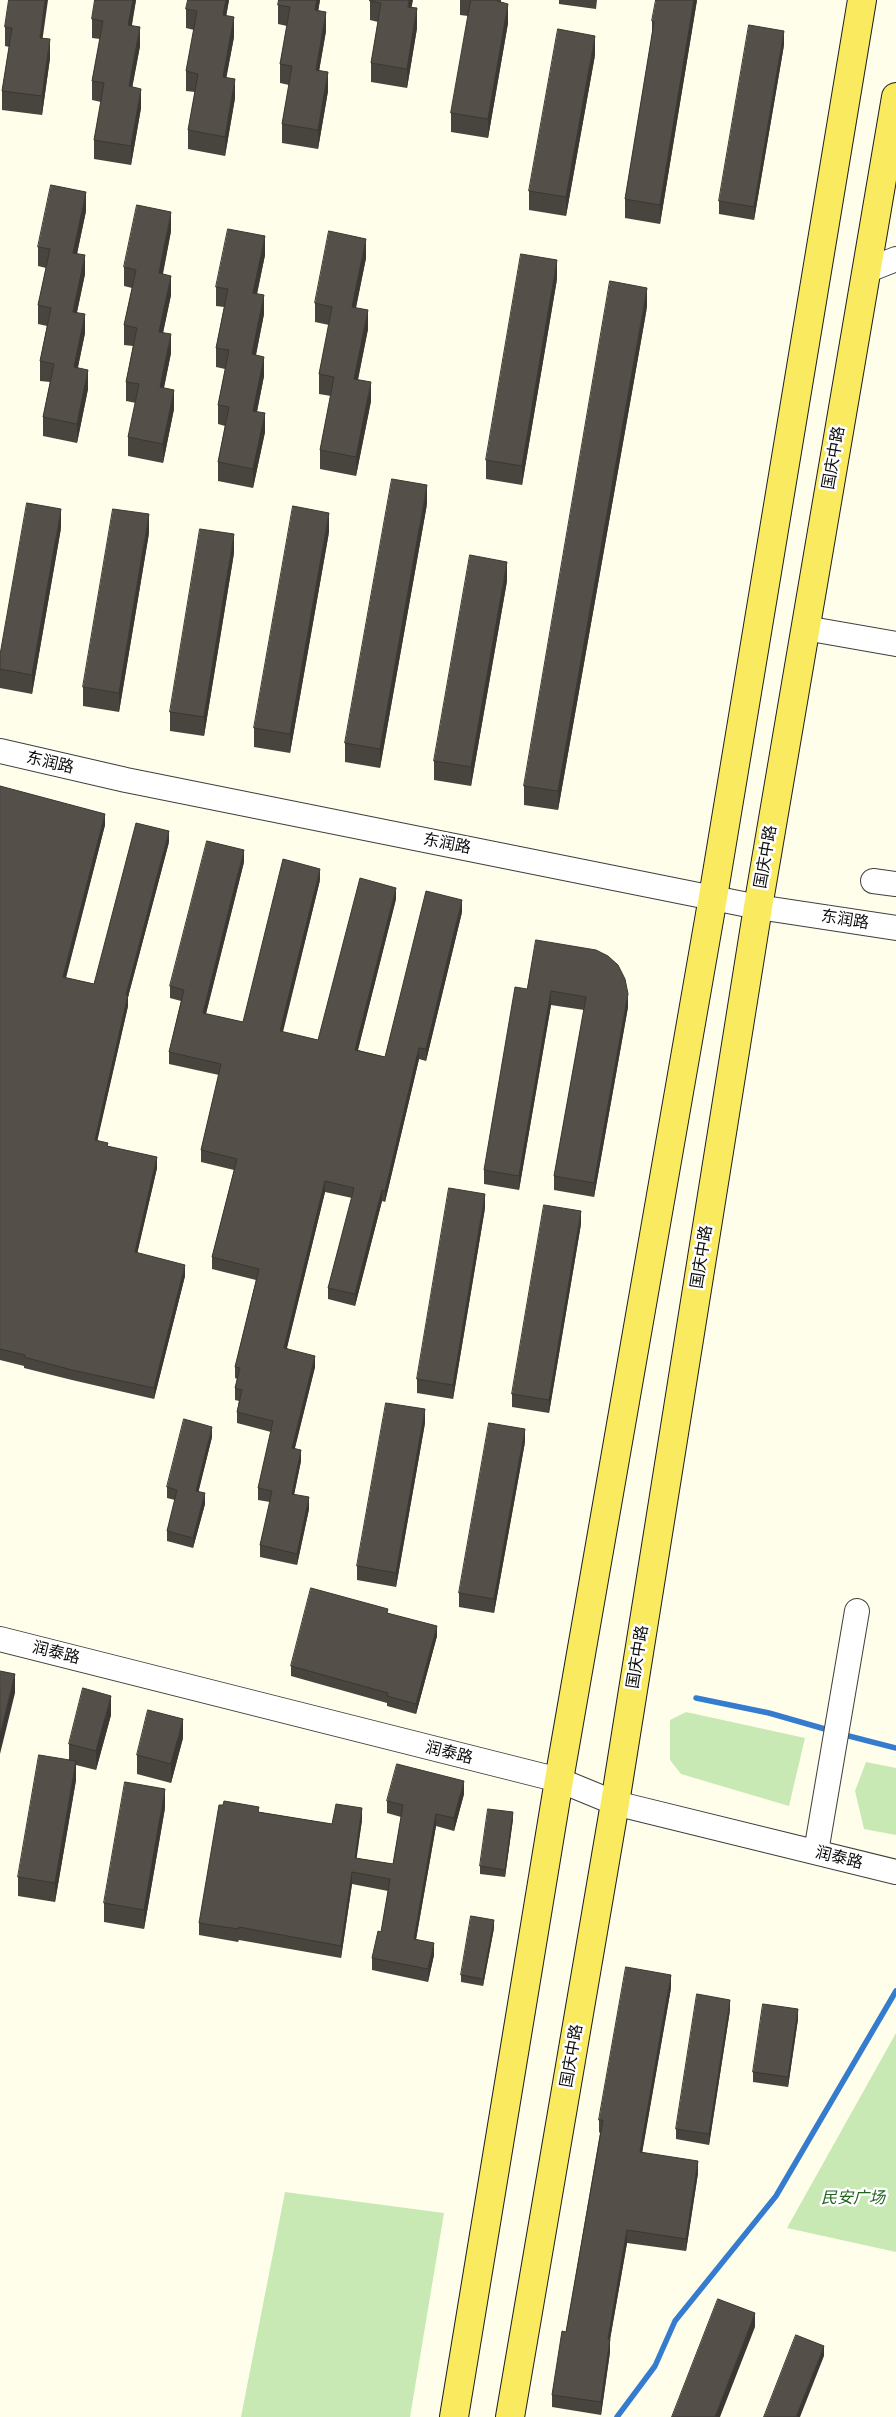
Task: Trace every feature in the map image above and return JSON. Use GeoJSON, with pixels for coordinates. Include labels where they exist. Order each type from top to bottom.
{"type":"FeatureCollection","features":[{"type":"Feature","properties":{"kind":"main road"},"geometry":{"type":"LineString","coordinates":[[454,2417],[558,1780],[713,897],[862,0]]}},
{"type":"Feature","properties":{"kind":"main road","name":"国庆中路"},"geometry":{"type":"LineString","coordinates":[[510,2417],[615,1803],[758,907],[896,97]]}},
{"type":"Feature","properties":{"kind":"street"},"geometry":{"type":"LineString","coordinates":[[866,271],[896,259]]}},
{"type":"Feature","properties":{"kind":"street"},"geometry":{"type":"LineString","coordinates":[[805,628],[896,644]]}},
{"type":"Feature","properties":{"kind":"street","name":"东润路"},"geometry":{"type":"LineString","coordinates":[[0,752],[126,780],[758,907],[896,928]]}},
{"type":"Feature","properties":{"kind":"street"},"geometry":{"type":"LineString","coordinates":[[873,881],[896,884]]}},
{"type":"Feature","properties":{"kind":"street"},"geometry":{"type":"LineString","coordinates":[[816,1852],[857,1611]]}},
{"type":"Feature","properties":{"kind":"street","name":"润泰路"},"geometry":{"type":"LineString","coordinates":[[0,1639],[558,1780],[615,1803],[896,1872]]}},
{"type":"Feature","properties":{"kind":"green space"},"geometry":{"type":"Polygon","coordinates":[[[686,1712],[805,1738],[789,1806],[681,1774],[670,1760],[670,1720],[686,1712]]]}},
{"type":"Feature","properties":{"kind":"green space"},"geometry":{"type":"Polygon","coordinates":[[[866,1762],[896,1768],[896,1835],[864,1829],[855,1791],[866,1762]]]}},
{"type":"Feature","properties":{"kind":"green space","name":"民安广场"},"geometry":{"type":"Polygon","coordinates":[[[896,2033],[896,2252],[787,2228],[896,2033]]]}},
{"type":"Feature","properties":{"kind":"green space"},"geometry":{"type":"Polygon","coordinates":[[[285,2192],[444,2213],[410,2417],[241,2417],[285,2192]]]}},
{"type":"Feature","properties":{"kind":"building"},"geometry":{"type":"Polygon","coordinates":[[[9,0],[45,0],[40,38],[50,39],[42,96],[2,91],[12,28],[5,27],[9,0]]]}},
{"type":"Feature","properties":{"kind":"building"},"geometry":{"type":"Polygon","coordinates":[[[95,0],[133,0],[128,25],[140,27],[129,86],[141,89],[131,146],[94,140],[104,83],[92,81],[103,21],[92,19],[95,0]]]}},
{"type":"Feature","properties":{"kind":"building"},"geometry":{"type":"Polygon","coordinates":[[[188,0],[226,0],[223,15],[234,17],[223,77],[235,79],[225,137],[188,130],[198,74],[186,71],[197,11],[186,9],[188,0]]]}},
{"type":"Feature","properties":{"kind":"building"},"geometry":{"type":"Polygon","coordinates":[[[279,0],[317,0],[315,10],[326,12],[316,70],[328,72],[318,130],[282,124],[292,66],[280,64],[290,7],[278,5],[279,0]]]}},
{"type":"Feature","properties":{"kind":"building"},"geometry":{"type":"Polygon","coordinates":[[[370,0],[409,0],[408,7],[417,8],[407,69],[371,63],[381,3],[370,0]]]}},
{"type":"Feature","properties":{"kind":"building"},"geometry":{"type":"Polygon","coordinates":[[[471,0],[497,0],[508,4],[488,119],[451,113],[471,0]]]}},
{"type":"Feature","properties":{"kind":"building"},"geometry":{"type":"Polygon","coordinates":[[[656,0],[694,0],[660,205],[625,199],[656,0]]]}},
{"type":"Feature","properties":{"kind":"building"},"geometry":{"type":"Polygon","coordinates":[[[749,25],[784,31],[754,207],[719,201],[749,25]]]}},
{"type":"Feature","properties":{"kind":"building"},"geometry":{"type":"Polygon","coordinates":[[[558,29],[595,36],[566,197],[529,191],[558,29]]]}},
{"type":"Feature","properties":{"kind":"building"},"geometry":{"type":"Polygon","coordinates":[[[51,185],[86,192],[73,253],[85,255],[73,312],[85,314],[74,367],[88,370],[77,424],[43,417],[54,364],[40,361],[51,308],[38,305],[50,249],[38,247],[51,185]]]}},
{"type":"Feature","properties":{"kind":"building"},"geometry":{"type":"Polygon","coordinates":[[[137,205],[171,212],[159,273],[171,276],[159,332],[171,334],[160,387],[174,390],[163,444],[128,437],[139,384],[126,382],[137,328],[124,325],[136,270],[124,267],[137,205]]]}},
{"type":"Feature","properties":{"kind":"building"},"geometry":{"type":"Polygon","coordinates":[[[228,229],[265,236],[253,293],[264,295],[252,354],[264,357],[253,411],[265,413],[253,469],[218,462],[229,407],[218,405],[229,350],[216,348],[228,289],[216,287],[228,229]]]}},
{"type":"Feature","properties":{"kind":"building"},"geometry":{"type":"Polygon","coordinates":[[[329,231],[366,239],[352,307],[368,310],[354,379],[371,382],[356,457],[320,450],[334,377],[319,374],[332,307],[315,303],[329,231]]]}},
{"type":"Feature","properties":{"kind":"building"},"geometry":{"type":"Polygon","coordinates":[[[521,254],[557,260],[522,466],[486,460],[521,254]]]}},
{"type":"Feature","properties":{"kind":"building"},"geometry":{"type":"Polygon","coordinates":[[[610,281],[647,288],[558,791],[524,786],[610,281]]]}},
{"type":"Feature","properties":{"kind":"building"},"geometry":{"type":"Polygon","coordinates":[[[392,479],[427,485],[380,749],[345,743],[392,479]]]}},
{"type":"Feature","properties":{"kind":"building"},"geometry":{"type":"Polygon","coordinates":[[[27,503],[61,509],[32,675],[0,669],[0,655],[27,503]]]}},
{"type":"Feature","properties":{"kind":"building"},"geometry":{"type":"Polygon","coordinates":[[[293,506],[329,513],[290,734],[254,728],[293,506]]]}},
{"type":"Feature","properties":{"kind":"building"},"geometry":{"type":"Polygon","coordinates":[[[113,509],[149,514],[119,693],[83,687],[113,509]]]}},
{"type":"Feature","properties":{"kind":"building"},"geometry":{"type":"Polygon","coordinates":[[[200,529],[234,534],[204,717],[170,712],[200,529]]]}},
{"type":"Feature","properties":{"kind":"building"},"geometry":{"type":"Polygon","coordinates":[[[470,555],[507,562],[471,767],[434,761],[470,555]]]}},
{"type":"Feature","properties":{"kind":"building"},"geometry":{"type":"Polygon","coordinates":[[[0,786],[105,814],[63,977],[94,984],[136,823],[169,831],[126,995],[128,995],[95,1140],[108,1143],[107,1146],[157,1157],[135,1252],[185,1265],[154,1388],[72,1370],[0,1349],[0,786]]]}},
{"type":"Feature","properties":{"kind":"building"},"geometry":{"type":"Polygon","coordinates":[[[207,841],[244,850],[203,1013],[243,1022],[283,859],[320,869],[280,1031],[318,1040],[360,878],[396,888],[355,1050],[385,1057],[426,891],[462,900],[426,1049],[419,1048],[385,1191],[382,1190],[355,1294],[328,1288],[354,1188],[325,1181],[284,1348],[315,1356],[292,1448],[301,1450],[292,1494],[309,1497],[297,1554],[260,1545],[272,1491],[258,1488],[273,1421],[237,1412],[242,1390],[235,1388],[240,1368],[235,1367],[259,1269],[212,1257],[237,1159],[201,1150],[221,1064],[169,1052],[184,990],[170,986],[207,841]]]}},
{"type":"Feature","properties":{"kind":"building"},"geometry":{"type":"Polygon","coordinates":[[[536,940],[596,950],[608,956],[618,965],[625,979],[628,994],[594,1183],[554,1176],[586,997],[551,991],[519,1176],[484,1170],[515,987],[527,989],[536,940]]]}},
{"type":"Feature","properties":{"kind":"building"},"geometry":{"type":"Polygon","coordinates":[[[449,1188],[485,1194],[453,1385],[417,1379],[449,1188]]]}},
{"type":"Feature","properties":{"kind":"building"},"geometry":{"type":"Polygon","coordinates":[[[544,1205],[581,1211],[549,1400],[512,1394],[544,1205]]]}},
{"type":"Feature","properties":{"kind":"building"},"geometry":{"type":"Polygon","coordinates":[[[386,1403],[425,1409],[396,1573],[357,1566],[386,1403]]]}},
{"type":"Feature","properties":{"kind":"building"},"geometry":{"type":"Polygon","coordinates":[[[184,1419],[212,1427],[196,1491],[205,1493],[193,1538],[167,1531],[177,1490],[167,1487],[184,1419]]]}},
{"type":"Feature","properties":{"kind":"building"},"geometry":{"type":"Polygon","coordinates":[[[489,1423],[525,1429],[494,1599],[459,1593],[489,1423]]]}},
{"type":"Feature","properties":{"kind":"building"},"geometry":{"type":"Polygon","coordinates":[[[311,1588],[388,1609],[387,1613],[437,1626],[416,1704],[387,1696],[388,1693],[291,1666],[311,1588]]]}},
{"type":"Feature","properties":{"kind":"building"},"geometry":{"type":"Polygon","coordinates":[[[0,1671],[15,1674],[0,1735],[0,1671]]]}},
{"type":"Feature","properties":{"kind":"building"},"geometry":{"type":"Polygon","coordinates":[[[83,1688],[111,1696],[96,1751],[69,1744],[83,1688]]]}},
{"type":"Feature","properties":{"kind":"building"},"geometry":{"type":"Polygon","coordinates":[[[148,1710],[183,1719],[171,1764],[137,1755],[148,1710]]]}},
{"type":"Feature","properties":{"kind":"building"},"geometry":{"type":"Polygon","coordinates":[[[39,1755],[76,1761],[55,1883],[18,1877],[39,1755]]]}},
{"type":"Feature","properties":{"kind":"building"},"geometry":{"type":"Polygon","coordinates":[[[397,1764],[464,1781],[454,1818],[436,1814],[414,1939],[434,1943],[428,1969],[372,1958],[378,1931],[381,1932],[390,1879],[352,1872],[341,1946],[239,1927],[238,1929],[199,1923],[219,1805],[223,1805],[224,1801],[259,1807],[258,1812],[332,1824],[336,1804],[362,1808],[355,1858],[393,1864],[403,1805],[387,1801],[397,1764]]]}},
{"type":"Feature","properties":{"kind":"building"},"geometry":{"type":"Polygon","coordinates":[[[125,1782],[165,1789],[144,1910],[104,1903],[125,1782]]]}},
{"type":"Feature","properties":{"kind":"building"},"geometry":{"type":"Polygon","coordinates":[[[488,1809],[513,1812],[505,1870],[480,1866],[488,1809]]]}},
{"type":"Feature","properties":{"kind":"building"},"geometry":{"type":"Polygon","coordinates":[[[471,1916],[494,1920],[483,1979],[461,1975],[471,1916]]]}},
{"type":"Feature","properties":{"kind":"building"},"geometry":{"type":"Polygon","coordinates":[[[626,1967],[671,1975],[640,2152],[698,2161],[686,2239],[627,2230],[608,2339],[610,2339],[601,2402],[552,2395],[562,2331],[566,2332],[603,2120],[599,2120],[626,1967]]]}},
{"type":"Feature","properties":{"kind":"building"},"geometry":{"type":"Polygon","coordinates":[[[697,1994],[730,2000],[709,2134],[676,2129],[697,1994]]]}},
{"type":"Feature","properties":{"kind":"building"},"geometry":{"type":"Polygon","coordinates":[[[763,2004],[798,2009],[788,2077],[753,2072],[763,2004]]]}},
{"type":"Feature","properties":{"kind":"building"},"geometry":{"type":"Polygon","coordinates":[[[718,2299],[755,2313],[715,2417],[672,2417],[718,2299]]]}},
{"type":"Feature","properties":{"kind":"building"},"geometry":{"type":"Polygon","coordinates":[[[796,2335],[824,2346],[796,2417],[764,2417],[796,2335]]]}},
{"type":"Feature","properties":{"kind":"waterway"},"geometry":{"type":"LineString","coordinates":[[696,1698],[769,1713],[832,1731]]}},
{"type":"Feature","properties":{"kind":"waterway"},"geometry":{"type":"LineString","coordinates":[[841,1734],[896,1748]]}},
{"type":"Feature","properties":{"kind":"waterway"},"geometry":{"type":"LineString","coordinates":[[617,2417],[655,2366],[675,2321],[776,2196],[896,1991]]}}]}
